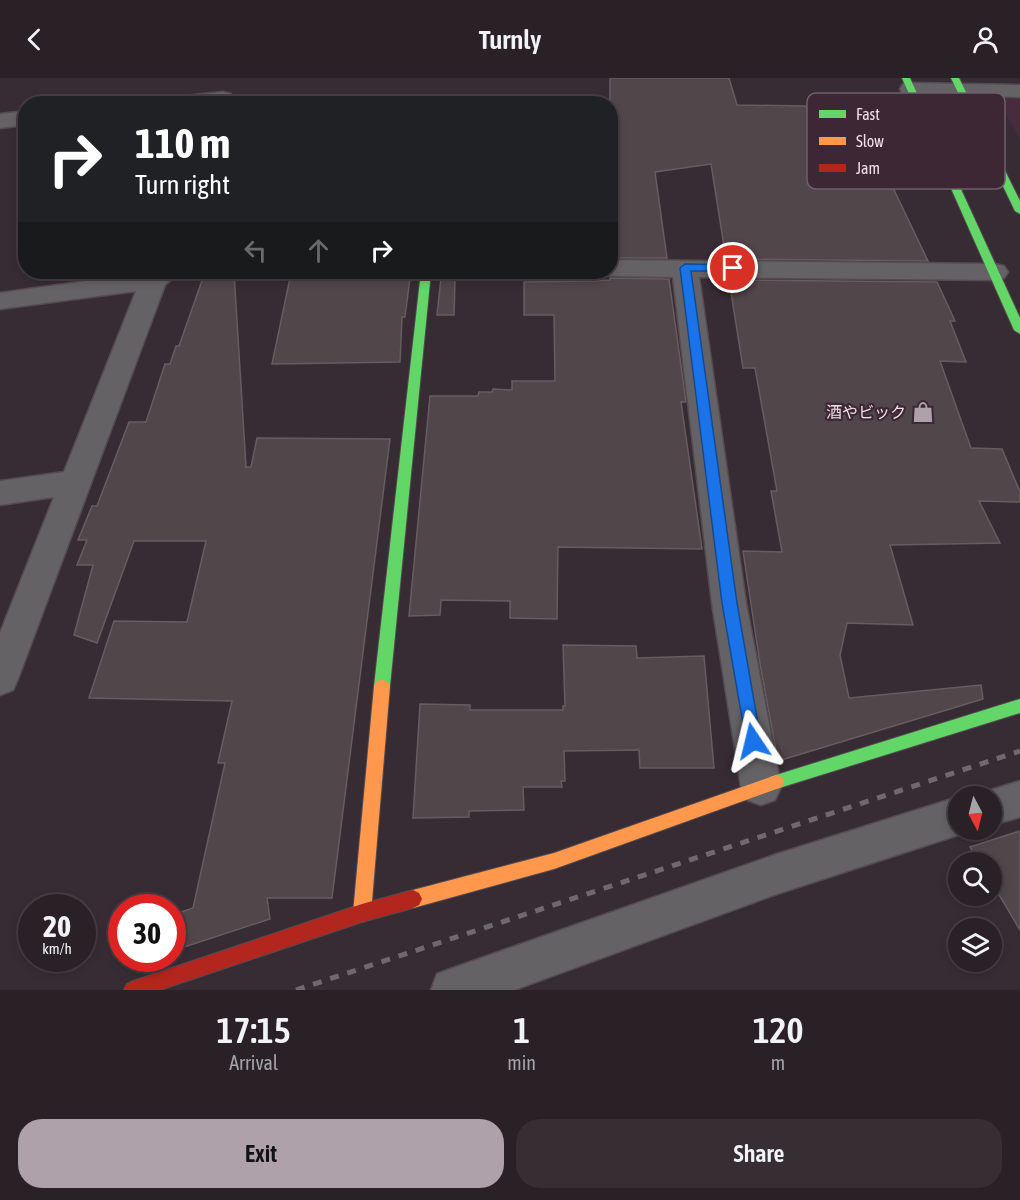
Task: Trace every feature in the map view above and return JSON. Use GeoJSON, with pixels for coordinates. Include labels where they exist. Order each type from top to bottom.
{"type":"FeatureCollection","features":[{"type":"Feature","properties":{"kind":"main road"},"geometry":{"type":"LineString","coordinates":[[1005,180],[1020,211]]}},
{"type":"Feature","properties":{"kind":"main road"},"geometry":{"type":"LineString","coordinates":[[957,189],[1020,330]]}},
{"type":"Feature","properties":{"kind":"main road"},"geometry":{"type":"LineString","coordinates":[[362,913],[386,642],[425,279]]}},
{"type":"Feature","properties":{"kind":"main road"},"geometry":{"type":"LineString","coordinates":[[133,990],[362,913],[554,861],[761,787],[1020,706]]}},
{"type":"Feature","properties":{"kind":"street"},"geometry":{"type":"LineString","coordinates":[[216,78],[221,96]]}},
{"type":"Feature","properties":{"kind":"street"},"geometry":{"type":"LineString","coordinates":[[909,84],[958,84],[1020,91]]}},
{"type":"Feature","properties":{"kind":"street"},"geometry":{"type":"LineString","coordinates":[[0,121],[18,119]]}},
{"type":"Feature","properties":{"kind":"street"},"geometry":{"type":"LineString","coordinates":[[618,268],[995,272]]}},
{"type":"Feature","properties":{"kind":"street"},"geometry":{"type":"LineString","coordinates":[[685,268],[729,603],[761,787]]}},
{"type":"Feature","properties":{"kind":"street"},"geometry":{"type":"LineString","coordinates":[[0,301],[141,279]]}},
{"type":"Feature","properties":{"kind":"street"},"geometry":{"type":"LineString","coordinates":[[0,680],[75,482],[159,279]]}},
{"type":"Feature","properties":{"kind":"street"},"geometry":{"type":"LineString","coordinates":[[0,493],[75,482]]}},
{"type":"Feature","properties":{"kind":"street"},"geometry":{"type":"LineString","coordinates":[[1002,804],[1020,799]]}},
{"type":"Feature","properties":{"kind":"street"},"geometry":{"type":"LineString","coordinates":[[453,990],[777,874],[948,819]]}},
{"type":"Feature","properties":{"kind":"shaded area"},"geometry":{"type":"Polygon","coordinates":[[[1020,98],[1020,139],[1005,113],[1005,99],[1020,98]]]}},
{"type":"Feature","properties":{"kind":"building"},"geometry":{"type":"Polygon","coordinates":[[[610,78],[729,78],[737,105],[806,106],[807,189],[894,189],[928,261],[726,259],[711,164],[655,172],[667,258],[618,258],[618,96],[610,96],[610,78]]]}},
{"type":"Feature","properties":{"kind":"building"},"geometry":{"type":"Polygon","coordinates":[[[203,279],[234,279],[246,467],[251,467],[257,438],[390,439],[332,898],[267,898],[270,919],[186,946],[186,910],[193,908],[225,763],[218,763],[232,701],[89,698],[114,621],[187,622],[206,541],[134,541],[97,643],[74,635],[93,565],[77,565],[87,540],[78,540],[92,506],[97,506],[129,422],[146,422],[165,364],[170,364],[176,346],[179,346],[203,279]]]}},
{"type":"Feature","properties":{"kind":"building"},"geometry":{"type":"Polygon","coordinates":[[[290,279],[410,279],[405,317],[402,317],[400,362],[272,364],[290,279]]]}},
{"type":"Feature","properties":{"kind":"building"},"geometry":{"type":"Polygon","coordinates":[[[441,279],[455,279],[454,315],[437,315],[441,279]]]}},
{"type":"Feature","properties":{"kind":"building"},"geometry":{"type":"Polygon","coordinates":[[[669,279],[686,402],[681,402],[702,549],[558,547],[557,619],[510,618],[510,601],[441,600],[440,615],[409,616],[430,396],[478,396],[479,392],[492,392],[493,389],[512,390],[512,381],[555,381],[554,315],[524,315],[524,282],[669,279]]]}},
{"type":"Feature","properties":{"kind":"building"},"geometry":{"type":"Polygon","coordinates":[[[729,280],[937,282],[955,321],[950,321],[966,362],[940,361],[971,448],[1002,449],[1020,492],[1020,502],[979,501],[1000,543],[890,545],[913,625],[847,623],[840,655],[849,698],[981,685],[983,699],[778,761],[760,664],[743,551],[782,552],[771,491],[777,491],[755,368],[743,368],[729,280]]]}},
{"type":"Feature","properties":{"kind":"building"},"geometry":{"type":"Polygon","coordinates":[[[563,645],[636,646],[637,658],[704,656],[714,768],[640,768],[639,750],[564,751],[565,781],[561,781],[562,787],[523,787],[524,810],[469,811],[469,817],[413,818],[420,704],[470,705],[470,710],[563,710],[565,706],[563,645]]]}},
{"type":"Feature","properties":{"kind":"building"},"geometry":{"type":"Polygon","coordinates":[[[1020,831],[1020,930],[1002,900],[1002,852],[973,852],[970,847],[992,840],[1002,840],[1002,837],[1020,831]]]}},
{"type":"Feature","properties":{"kind":"railway"},"geometry":{"type":"LineString","coordinates":[[296,990],[1020,751]]}},
{"type":"Feature","properties":{"kind":"traffic: fast"},"geometry":{"type":"LineString","coordinates":[[906,78],[913,93]]}},
{"type":"Feature","properties":{"kind":"traffic: fast"},"geometry":{"type":"LineString","coordinates":[[955,78],[962,93]]}},
{"type":"Feature","properties":{"kind":"traffic: fast"},"geometry":{"type":"LineString","coordinates":[[1005,180],[1020,211]]}},
{"type":"Feature","properties":{"kind":"traffic: fast"},"geometry":{"type":"LineString","coordinates":[[956,189],[1020,330]]}},
{"type":"Feature","properties":{"kind":"traffic: fast"},"geometry":{"type":"LineString","coordinates":[[382,686],[425,279]]}},
{"type":"Feature","properties":{"kind":"traffic: fast"},"geometry":{"type":"LineString","coordinates":[[776,782],[1020,706]]}},
{"type":"Feature","properties":{"kind":"traffic: slow"},"geometry":{"type":"LineString","coordinates":[[362,913],[382,686]]}},
{"type":"Feature","properties":{"kind":"traffic: slow"},"geometry":{"type":"LineString","coordinates":[[413,899],[554,861],[776,782]]}},
{"type":"Feature","properties":{"kind":"traffic: jam"},"geometry":{"type":"LineString","coordinates":[[133,990],[362,913],[413,899]]}},
{"type":"Feature","properties":{"kind":"place","name":"酒やビック"},"geometry":{"type":"Point","coordinates":[923,412]}},
{"type":"Feature","properties":{"kind":"route"},"geometry":{"type":"LineString","coordinates":[[733,268],[685,268],[729,603],[753,741]]}}]}
